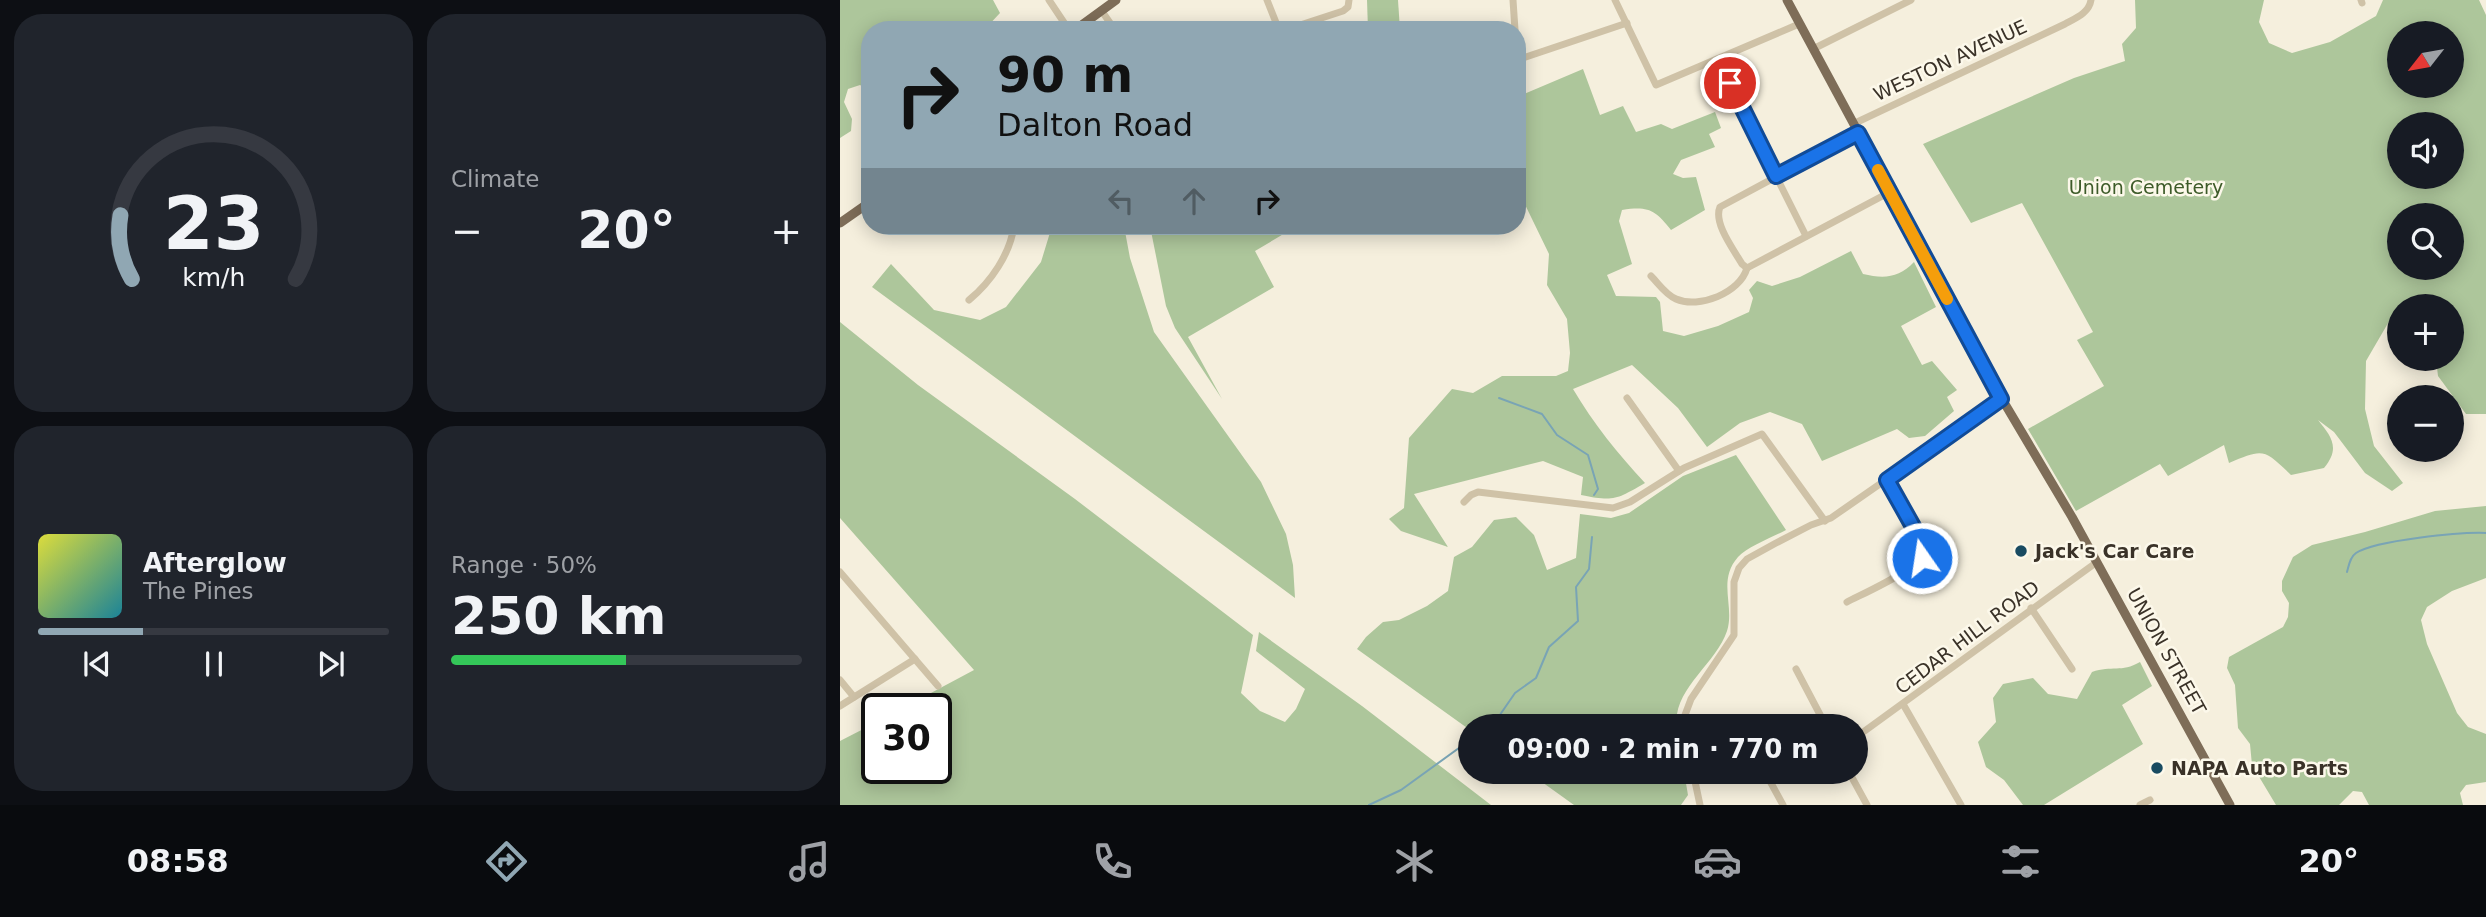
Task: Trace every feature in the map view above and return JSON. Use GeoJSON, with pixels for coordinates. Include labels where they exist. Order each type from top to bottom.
{"type":"FeatureCollection","features":[{"type":"Feature","properties":{"kind":"main road"},"geometry":{"type":"LineString","coordinates":[[1087,21],[1116,0]]}},
{"type":"Feature","properties":{"kind":"main road","name":"UNION STREET"},"geometry":{"type":"LineString","coordinates":[[1787,0],[2001,399],[2097,562],[2230,805]]}},
{"type":"Feature","properties":{"kind":"main road"},"geometry":{"type":"LineString","coordinates":[[840,223],[861,208]]}},
{"type":"Feature","properties":{"kind":"street"},"geometry":{"type":"LineString","coordinates":[[1049,0],[1063,21]]}},
{"type":"Feature","properties":{"kind":"street"},"geometry":{"type":"LineString","coordinates":[[1267,0],[1275,21]]}},
{"type":"Feature","properties":{"kind":"street"},"geometry":{"type":"LineString","coordinates":[[1312,21],[1343,11],[1348,7],[1349,0]]}},
{"type":"Feature","properties":{"kind":"street"},"geometry":{"type":"LineString","coordinates":[[1513,0],[1514,21]]}},
{"type":"Feature","properties":{"kind":"street"},"geometry":{"type":"LineString","coordinates":[[1615,0],[1656,85],[1799,24]]}},
{"type":"Feature","properties":{"kind":"street"},"geometry":{"type":"LineString","coordinates":[[1813,49],[1911,0]]}},
{"type":"Feature","properties":{"kind":"street","name":"WESTON AVENUE"},"geometry":{"type":"LineString","coordinates":[[1747,268],[1742,264],[1723,229],[1717,216],[1718,209],[1855,128],[2065,24],[2084,13],[2090,7],[2091,0]]}},
{"type":"Feature","properties":{"kind":"street"},"geometry":{"type":"LineString","coordinates":[[1101,10],[1109,21]]}},
{"type":"Feature","properties":{"kind":"street"},"geometry":{"type":"LineString","coordinates":[[1526,57],[1627,23]]}},
{"type":"Feature","properties":{"kind":"street"},"geometry":{"type":"LineString","coordinates":[[1718,60],[1807,236]]}},
{"type":"Feature","properties":{"kind":"street"},"geometry":{"type":"LineString","coordinates":[[1651,275],[1671,297],[1679,300],[1696,302],[1713,298],[1742,280],[1747,268],[1890,192]]}},
{"type":"Feature","properties":{"kind":"street"},"geometry":{"type":"LineString","coordinates":[[969,300],[982,289],[1004,257],[1011,235]]}},
{"type":"Feature","properties":{"kind":"street"},"geometry":{"type":"LineString","coordinates":[[1627,398],[1679,471]]}},
{"type":"Feature","properties":{"kind":"street"},"geometry":{"type":"LineString","coordinates":[[1685,714],[1691,699],[1734,635],[1734,582],[1737,571],[1747,559],[1811,525],[1825,521],[2001,399]]}},
{"type":"Feature","properties":{"kind":"street"},"geometry":{"type":"LineString","coordinates":[[1464,502],[1478,492],[1613,508],[1630,502],[1679,471],[1762,434],[1825,521]]}},
{"type":"Feature","properties":{"kind":"street"},"geometry":{"type":"LineString","coordinates":[[1847,602],[1894,578],[1924,555],[1919,536],[1887,480]]}},
{"type":"Feature","properties":{"kind":"street","name":"CEDAR HILL ROAD"},"geometry":{"type":"LineString","coordinates":[[1868,729],[2097,562]]}},
{"type":"Feature","properties":{"kind":"street"},"geometry":{"type":"LineString","coordinates":[[840,572],[938,686]]}},
{"type":"Feature","properties":{"kind":"street"},"geometry":{"type":"LineString","coordinates":[[2031,608],[2072,669]]}},
{"type":"Feature","properties":{"kind":"street"},"geometry":{"type":"LineString","coordinates":[[840,706],[915,659]]}},
{"type":"Feature","properties":{"kind":"street"},"geometry":{"type":"LineString","coordinates":[[1796,668],[1820,714]]}},
{"type":"Feature","properties":{"kind":"street"},"geometry":{"type":"LineString","coordinates":[[840,680],[854,697]]}},
{"type":"Feature","properties":{"kind":"street"},"geometry":{"type":"LineString","coordinates":[[1903,704],[1961,805]]}},
{"type":"Feature","properties":{"kind":"street"},"geometry":{"type":"LineString","coordinates":[[1696,784],[1700,805]]}},
{"type":"Feature","properties":{"kind":"street"},"geometry":{"type":"LineString","coordinates":[[1772,784],[1783,805]]}},
{"type":"Feature","properties":{"kind":"street"},"geometry":{"type":"LineString","coordinates":[[1856,784],[1867,805]]}},
{"type":"Feature","properties":{"kind":"street"},"geometry":{"type":"LineString","coordinates":[[2140,805],[2150,800]]}},
{"type":"Feature","properties":{"kind":"green space"},"geometry":{"type":"Polygon","coordinates":[[[840,0],[993,0],[1000,13],[992,21],[861,21],[861,86],[848,89],[844,102],[852,119],[851,131],[840,138],[840,0]]]}},
{"type":"Feature","properties":{"kind":"green space"},"geometry":{"type":"Polygon","coordinates":[[[1367,0],[1398,0],[1399,21],[1368,21],[1367,0]]]}},
{"type":"Feature","properties":{"kind":"green space","name":"Union Cemetery"},"geometry":{"type":"Polygon","coordinates":[[[2135,0],[2264,0],[2259,22],[2269,43],[2292,53],[2330,42],[2376,16],[2383,0],[2479,0],[2486,15],[2486,414],[2466,414],[2464,385],[2445,385],[2438,376],[2437,371],[2464,371],[2464,294],[2387,294],[2387,325],[2366,361],[2365,409],[2374,446],[2403,483],[2392,491],[2365,473],[2334,432],[2318,420],[2327,431],[2333,448],[2324,468],[2291,475],[2269,456],[2257,453],[2229,463],[2224,445],[2168,476],[2160,464],[2076,511],[2028,429],[2104,386],[2077,340],[2093,332],[2022,203],[1971,223],[1923,144],[2074,78],[2125,61],[2122,44],[2136,28],[2135,0]]]}},
{"type":"Feature","properties":{"kind":"green space"},"geometry":{"type":"Polygon","coordinates":[[[1583,69],[1600,115],[1623,106],[1636,132],[1661,124],[1672,129],[1715,112],[1721,128],[1709,134],[1715,147],[1681,160],[1673,174],[1683,178],[1696,177],[1705,210],[1671,230],[1656,214],[1645,209],[1622,210],[1619,221],[1632,264],[1607,275],[1616,296],[1656,297],[1660,302],[1663,331],[1684,336],[1718,326],[1749,312],[1753,298],[1749,290],[1757,281],[1772,286],[1800,277],[1851,251],[1863,274],[1871,276],[1897,274],[1914,262],[1936,307],[1901,326],[1922,365],[1932,361],[1957,390],[1947,397],[1954,411],[1925,436],[1909,438],[1897,429],[1822,461],[1802,424],[1770,412],[1740,423],[1707,447],[1678,408],[1632,365],[1573,389],[1606,438],[1645,483],[1615,498],[1581,495],[1583,477],[1543,461],[1414,494],[1448,547],[1401,531],[1389,519],[1404,508],[1409,438],[1452,389],[1473,393],[1502,376],[1556,376],[1568,371],[1570,353],[1567,319],[1547,285],[1549,254],[1526,207],[1526,93],[1583,69]]]}},
{"type":"Feature","properties":{"kind":"green space"},"geometry":{"type":"Polygon","coordinates":[[[1049,235],[1126,235],[1130,258],[1154,332],[1261,482],[1286,534],[1293,565],[1295,598],[872,287],[891,264],[934,310],[980,320],[1006,307],[1041,262],[1049,235]]]}},
{"type":"Feature","properties":{"kind":"green space"},"geometry":{"type":"Polygon","coordinates":[[[1152,235],[1282,235],[1255,251],[1274,287],[1188,337],[1222,399],[1175,328],[1166,306],[1152,235]]]}},
{"type":"Feature","properties":{"kind":"green space"},"geometry":{"type":"Polygon","coordinates":[[[840,322],[918,385],[1075,499],[1253,635],[1241,693],[1260,711],[1285,722],[1296,709],[1305,689],[1256,651],[1259,632],[1362,706],[1458,780],[1458,784],[1464,784],[1491,805],[840,805],[840,741],[861,730],[861,784],[952,784],[952,693],[931,693],[974,670],[840,518],[840,322]]]}},
{"type":"Feature","properties":{"kind":"green space"},"geometry":{"type":"Polygon","coordinates":[[[1736,455],[1786,530],[1747,550],[1732,566],[1727,584],[1727,631],[1714,655],[1688,689],[1677,714],[1458,714],[1458,721],[1357,649],[1383,622],[1399,620],[1427,606],[1448,591],[1454,557],[1472,547],[1494,520],[1516,517],[1534,535],[1547,570],[1576,558],[1580,514],[1611,518],[1629,513],[1683,476],[1736,455]]]}},
{"type":"Feature","properties":{"kind":"green space"},"geometry":{"type":"Polygon","coordinates":[[[2486,506],[2486,578],[2452,591],[2427,607],[2421,620],[2427,644],[2457,713],[2468,727],[2486,734],[2486,782],[2466,785],[2460,793],[2463,805],[2369,805],[2362,792],[2353,791],[2339,805],[2276,805],[2252,765],[2250,744],[2238,728],[2235,685],[2227,668],[2229,657],[2283,627],[2288,617],[2289,603],[2282,591],[2282,581],[2293,557],[2312,545],[2435,511],[2486,506]]]}},
{"type":"Feature","properties":{"kind":"green space"},"geometry":{"type":"Polygon","coordinates":[[[2140,662],[2152,686],[2122,705],[2143,744],[2044,805],[2023,805],[2004,780],[1986,767],[1978,742],[1996,722],[1993,698],[2003,684],[2033,678],[2048,694],[2077,699],[2092,672],[2127,667],[2140,662]]]}},
{"type":"Feature","properties":{"kind":"green space"},"geometry":{"type":"Polygon","coordinates":[[[1545,784],[1686,784],[1688,795],[1681,805],[1574,805],[1545,784]]]}},
{"type":"Feature","properties":{"kind":"waterway"},"geometry":{"type":"LineString","coordinates":[[1499,398],[1542,414],[1557,435],[1588,455],[1598,489],[1594,495]]}},
{"type":"Feature","properties":{"kind":"waterway"},"geometry":{"type":"LineString","coordinates":[[2347,572],[2352,557],[2366,548],[2419,538],[2486,533]]}},
{"type":"Feature","properties":{"kind":"waterway"},"geometry":{"type":"LineString","coordinates":[[1501,714],[1515,693],[1536,678],[1549,647],[1578,621],[1576,587],[1589,569],[1592,537]]}},
{"type":"Feature","properties":{"kind":"waterway"},"geometry":{"type":"LineString","coordinates":[[1369,805],[1401,790],[1458,749]]}},
{"type":"Feature","properties":{"kind":"slow traffic"},"geometry":{"type":"LineString","coordinates":[[1878,170],[1947,299]]}},
{"type":"Feature","properties":{"kind":"place","name":"Jack's Car Care"},"geometry":{"type":"Point","coordinates":[2021,551]}},
{"type":"Feature","properties":{"kind":"place","name":"NAPA Auto Parts"},"geometry":{"type":"Point","coordinates":[2157,768]}},
{"type":"Feature","properties":{"kind":"route"},"geometry":{"type":"LineString","coordinates":[[1730,83],[1776,176],[1858,133],[2001,399],[1887,480],[1924,546],[1922,558]]}}]}
